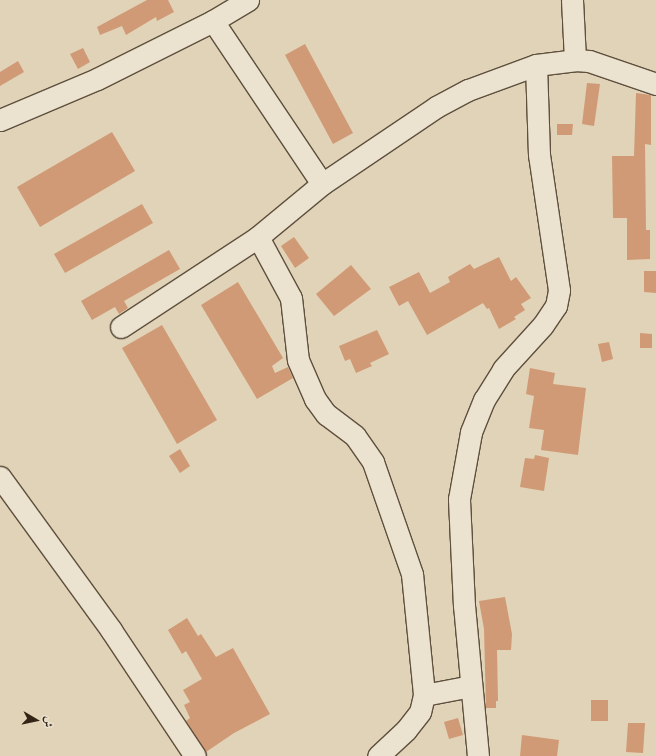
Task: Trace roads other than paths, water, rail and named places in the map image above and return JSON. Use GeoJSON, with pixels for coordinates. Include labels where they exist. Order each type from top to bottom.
{"type":"FeatureCollection","features":[{"type":"Feature","properties":{"kind":"lane"},"geometry":{"type":"LineString","coordinates":[[0,120],[97,80],[213,21],[248,0]]}},
{"type":"Feature","properties":{"kind":"lane"},"geometry":{"type":"LineString","coordinates":[[572,0],[574,60]]}},
{"type":"Feature","properties":{"kind":"lane"},"geometry":{"type":"LineString","coordinates":[[213,21],[322,184]]}},
{"type":"Feature","properties":{"kind":"lane"},"geometry":{"type":"LineString","coordinates":[[121,327],[258,238],[322,184],[436,107],[475,87],[536,65],[574,60],[589,61],[656,84]]}},
{"type":"Feature","properties":{"kind":"lane"},"geometry":{"type":"LineString","coordinates":[[478,756],[464,606],[459,499],[471,432],[484,400],[504,369],[543,325],[556,306],[559,290],[539,155],[536,65]]}},
{"type":"Feature","properties":{"kind":"lane"},"geometry":{"type":"LineString","coordinates":[[258,238],[291,298],[298,360],[315,399],[326,414],[355,436],[372,462],[393,516],[412,574],[424,695],[420,712],[406,730],[380,755]]}},
{"type":"Feature","properties":{"kind":"lane"},"geometry":{"type":"LineString","coordinates":[[0,477],[110,630],[195,756]]}},
{"type":"Feature","properties":{"kind":"lane"},"geometry":{"type":"LineString","coordinates":[[424,695],[471,686]]}}]}
